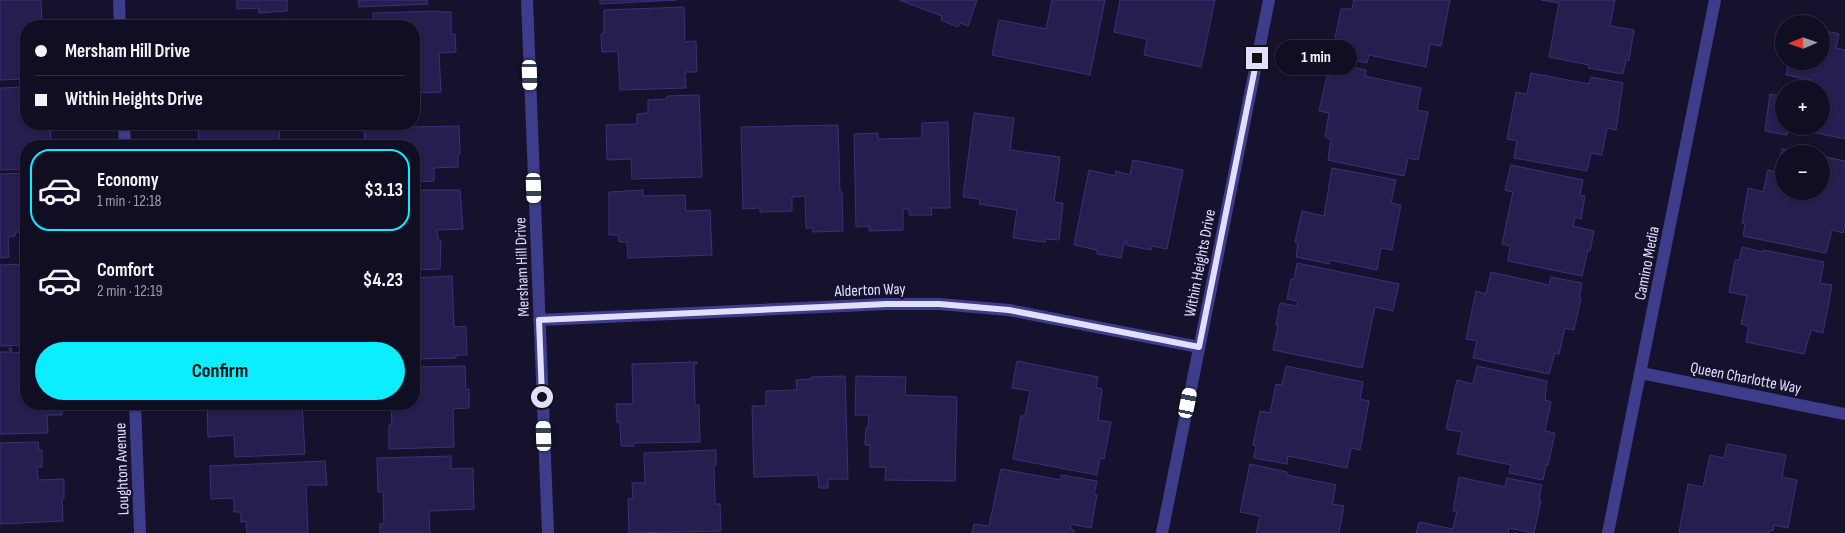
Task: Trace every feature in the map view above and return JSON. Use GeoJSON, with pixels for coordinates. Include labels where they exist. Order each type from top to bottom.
{"type":"FeatureCollection","features":[{"type":"Feature","properties":{"kind":"street"},"geometry":{"type":"LineString","coordinates":[[119,0],[120,20]]}},
{"type":"Feature","properties":{"kind":"street","name":"Mersham Hill Drive"},"geometry":{"type":"LineString","coordinates":[[527,0],[548,533]]}},
{"type":"Feature","properties":{"kind":"street","name":"Within Heights Drive"},"geometry":{"type":"LineString","coordinates":[[1162,533],[1269,0]]}},
{"type":"Feature","properties":{"kind":"street","name":"Camino Media"},"geometry":{"type":"LineString","coordinates":[[1608,533],[1715,0]]}},
{"type":"Feature","properties":{"kind":"street","name":"Alderton Way"},"geometry":{"type":"LineString","coordinates":[[539,320],[887,304],[939,304],[1009,310],[1199,347]]}},
{"type":"Feature","properties":{"kind":"street","name":"Queen Charlotte Way"},"geometry":{"type":"LineString","coordinates":[[1641,372],[1845,414]]}},
{"type":"Feature","properties":{"kind":"street","name":"Loughton Avenue"},"geometry":{"type":"LineString","coordinates":[[135,410],[140,533]]}},
{"type":"Feature","properties":{"kind":"building"},"geometry":{"type":"Polygon","coordinates":[[[0,0],[41,0],[42,20],[20,20],[20,79],[0,80],[0,0]]]}},
{"type":"Feature","properties":{"kind":"building"},"geometry":{"type":"Polygon","coordinates":[[[237,0],[287,0],[287,11],[259,13],[259,8],[237,9],[237,0]]]}},
{"type":"Feature","properties":{"kind":"building"},"geometry":{"type":"Polygon","coordinates":[[[358,0],[427,0],[428,4],[359,7],[358,0]]]}},
{"type":"Feature","properties":{"kind":"building"},"geometry":{"type":"Polygon","coordinates":[[[600,0],[677,0],[600,4],[600,0]]]}},
{"type":"Feature","properties":{"kind":"building"},"geometry":{"type":"Polygon","coordinates":[[[899,0],[977,0],[968,26],[960,23],[958,27],[941,20],[942,16],[899,0]]]}},
{"type":"Feature","properties":{"kind":"building"},"geometry":{"type":"Polygon","coordinates":[[[1052,0],[1105,0],[1090,75],[992,55],[999,20],[1046,29],[1052,0]]]}},
{"type":"Feature","properties":{"kind":"building"},"geometry":{"type":"Polygon","coordinates":[[[1120,0],[1215,0],[1201,67],[1144,55],[1147,39],[1114,32],[1120,0]]]}},
{"type":"Feature","properties":{"kind":"building"},"geometry":{"type":"Polygon","coordinates":[[[1354,0],[1450,0],[1441,46],[1430,44],[1426,67],[1369,55],[1367,63],[1334,56],[1337,44],[1334,43],[1341,9],[1352,9],[1354,0]]]}},
{"type":"Feature","properties":{"kind":"building"},"geometry":{"type":"Polygon","coordinates":[[[1541,0],[1615,0],[1610,26],[1634,30],[1629,60],[1626,60],[1623,74],[1588,68],[1589,65],[1549,57],[1559,3],[1541,0]]]}},
{"type":"Feature","properties":{"kind":"building"},"geometry":{"type":"Polygon","coordinates":[[[684,7],[685,42],[696,41],[697,72],[685,72],[686,88],[620,90],[618,51],[602,52],[601,34],[604,33],[604,10],[684,7]]]}},
{"type":"Feature","properties":{"kind":"building"},"geometry":{"type":"Polygon","coordinates":[[[451,12],[451,34],[455,34],[456,52],[439,53],[441,92],[420,93],[420,20],[373,20],[373,13],[451,12]]]}},
{"type":"Feature","properties":{"kind":"building"},"geometry":{"type":"Polygon","coordinates":[[[1830,32],[1839,34],[1836,48],[1845,50],[1845,139],[1826,135],[1830,135],[1830,80],[1812,80],[1786,75],[1787,70],[1830,70],[1830,32]]]}},
{"type":"Feature","properties":{"kind":"building"},"geometry":{"type":"Polygon","coordinates":[[[1332,63],[1366,70],[1365,76],[1421,88],[1417,110],[1428,112],[1418,160],[1408,158],[1404,176],[1328,160],[1331,139],[1325,137],[1329,113],[1319,111],[1332,63]]]}},
{"type":"Feature","properties":{"kind":"building"},"geometry":{"type":"Polygon","coordinates":[[[1531,73],[1589,84],[1591,77],[1623,83],[1616,130],[1607,128],[1602,155],[1591,153],[1587,171],[1514,158],[1517,141],[1507,139],[1516,92],[1527,94],[1531,73]]]}},
{"type":"Feature","properties":{"kind":"building"},"geometry":{"type":"Polygon","coordinates":[[[20,87],[20,130],[50,130],[51,140],[20,140],[20,169],[0,170],[0,88],[20,87]]]}},
{"type":"Feature","properties":{"kind":"building"},"geometry":{"type":"Polygon","coordinates":[[[1770,94],[1775,95],[1775,133],[1765,131],[1770,94]]]}},
{"type":"Feature","properties":{"kind":"building"},"geometry":{"type":"Polygon","coordinates":[[[699,95],[702,177],[632,179],[631,159],[607,160],[606,125],[637,124],[637,114],[648,113],[648,100],[667,99],[667,96],[699,95]]]}},
{"type":"Feature","properties":{"kind":"building"},"geometry":{"type":"Polygon","coordinates":[[[974,113],[1014,118],[1010,150],[1060,157],[1054,202],[1063,203],[1059,240],[1046,239],[1045,242],[1013,238],[1017,210],[979,204],[980,199],[963,197],[974,113]]]}},
{"type":"Feature","properties":{"kind":"building"},"geometry":{"type":"Polygon","coordinates":[[[948,122],[950,208],[931,208],[932,215],[909,215],[909,209],[903,209],[903,230],[869,231],[869,226],[856,227],[854,134],[878,133],[878,139],[922,138],[922,123],[948,122]]]}},
{"type":"Feature","properties":{"kind":"building"},"geometry":{"type":"Polygon","coordinates":[[[838,125],[843,231],[813,232],[813,228],[806,228],[805,196],[792,197],[792,211],[760,212],[760,208],[743,209],[741,127],[838,125]]]}},
{"type":"Feature","properties":{"kind":"building"},"geometry":{"type":"Polygon","coordinates":[[[459,126],[460,154],[458,154],[458,167],[434,168],[434,181],[420,182],[420,140],[365,140],[364,130],[420,130],[420,127],[459,126]]]}},
{"type":"Feature","properties":{"kind":"building"},"geometry":{"type":"Polygon","coordinates":[[[198,130],[279,130],[280,140],[199,140],[198,130]]]}},
{"type":"Feature","properties":{"kind":"building"},"geometry":{"type":"Polygon","coordinates":[[[1830,158],[1845,161],[1845,225],[1843,233],[1832,230],[1826,253],[1743,236],[1745,224],[1742,223],[1748,188],[1763,192],[1768,170],[1775,172],[1775,200],[1830,200],[1830,158]]]}},
{"type":"Feature","properties":{"kind":"building"},"geometry":{"type":"Polygon","coordinates":[[[1133,160],[1183,170],[1167,249],[1152,246],[1151,250],[1126,245],[1127,241],[1125,241],[1121,258],[1097,254],[1097,250],[1074,245],[1089,170],[1115,176],[1116,171],[1130,175],[1133,160]]]}},
{"type":"Feature","properties":{"kind":"building"},"geometry":{"type":"Polygon","coordinates":[[[1511,165],[1583,180],[1580,195],[1585,196],[1581,219],[1575,217],[1573,226],[1594,231],[1582,276],[1508,261],[1510,246],[1502,244],[1513,192],[1505,190],[1511,165]]]}},
{"type":"Feature","properties":{"kind":"building"},"geometry":{"type":"Polygon","coordinates":[[[1332,168],[1396,180],[1391,203],[1401,205],[1392,250],[1381,248],[1377,270],[1330,260],[1329,264],[1296,257],[1298,243],[1295,242],[1302,211],[1324,216],[1332,168]]]}},
{"type":"Feature","properties":{"kind":"building"},"geometry":{"type":"Polygon","coordinates":[[[20,173],[20,232],[15,232],[15,236],[8,237],[9,257],[0,258],[0,174],[20,173]]]}},
{"type":"Feature","properties":{"kind":"building"},"geometry":{"type":"Polygon","coordinates":[[[420,190],[460,190],[463,229],[437,230],[438,240],[441,240],[440,269],[420,270],[420,190]]]}},
{"type":"Feature","properties":{"kind":"building"},"geometry":{"type":"Polygon","coordinates":[[[643,190],[643,196],[685,195],[686,211],[710,210],[712,255],[628,258],[627,242],[619,242],[618,235],[609,235],[609,192],[643,190]]]}},
{"type":"Feature","properties":{"kind":"building"},"geometry":{"type":"Polygon","coordinates":[[[1742,247],[1824,262],[1820,283],[1832,285],[1823,333],[1811,330],[1804,354],[1746,342],[1749,326],[1741,324],[1747,296],[1729,292],[1735,260],[1739,260],[1742,247]]]}},
{"type":"Feature","properties":{"kind":"building"},"geometry":{"type":"Polygon","coordinates":[[[1297,263],[1399,284],[1393,311],[1375,307],[1362,368],[1273,350],[1280,303],[1297,306],[1298,301],[1287,299],[1297,263]]]}},
{"type":"Feature","properties":{"kind":"building"},"geometry":{"type":"Polygon","coordinates":[[[20,264],[20,345],[0,346],[0,265],[20,264]]]}},
{"type":"Feature","properties":{"kind":"building"},"geometry":{"type":"Polygon","coordinates":[[[1491,272],[1549,285],[1551,277],[1582,283],[1579,298],[1581,298],[1574,330],[1565,328],[1559,354],[1555,353],[1549,374],[1473,358],[1477,341],[1466,339],[1476,291],[1486,294],[1491,272]]]}},
{"type":"Feature","properties":{"kind":"building"},"geometry":{"type":"Polygon","coordinates":[[[452,276],[454,327],[466,326],[467,355],[456,355],[456,358],[420,359],[420,278],[452,276]]]}},
{"type":"Feature","properties":{"kind":"building"},"geometry":{"type":"Polygon","coordinates":[[[9,348],[11,348],[12,353],[20,352],[20,410],[62,410],[62,415],[47,415],[48,433],[0,434],[0,352],[10,352],[9,348]]]}},
{"type":"Feature","properties":{"kind":"building"},"geometry":{"type":"Polygon","coordinates":[[[1017,361],[1098,377],[1096,387],[1102,389],[1098,420],[1111,422],[1104,459],[1100,458],[1097,475],[1013,459],[1021,416],[1025,416],[1030,391],[1012,388],[1017,361]]]}},
{"type":"Feature","properties":{"kind":"building"},"geometry":{"type":"Polygon","coordinates":[[[697,362],[697,364],[694,364],[695,405],[699,405],[700,442],[634,443],[634,446],[621,446],[620,422],[617,423],[616,404],[633,404],[632,364],[697,362]]]}},
{"type":"Feature","properties":{"kind":"building"},"geometry":{"type":"Polygon","coordinates":[[[465,366],[466,390],[469,389],[469,408],[453,409],[454,447],[389,449],[389,425],[392,425],[391,410],[420,410],[420,367],[465,366]]]}},
{"type":"Feature","properties":{"kind":"building"},"geometry":{"type":"Polygon","coordinates":[[[1286,366],[1363,382],[1360,399],[1369,401],[1360,450],[1351,448],[1347,468],[1288,456],[1287,464],[1254,458],[1256,446],[1253,445],[1260,411],[1270,413],[1276,384],[1282,385],[1286,366]]]}},
{"type":"Feature","properties":{"kind":"building"},"geometry":{"type":"Polygon","coordinates":[[[1477,366],[1547,381],[1545,400],[1551,402],[1545,431],[1555,433],[1543,480],[1509,473],[1511,465],[1457,454],[1462,432],[1446,429],[1457,380],[1473,384],[1477,366]]]}},
{"type":"Feature","properties":{"kind":"building"},"geometry":{"type":"Polygon","coordinates":[[[845,376],[848,479],[828,479],[828,488],[819,488],[818,475],[754,477],[752,406],[766,406],[766,391],[797,390],[796,380],[811,379],[811,377],[845,376]]]}},
{"type":"Feature","properties":{"kind":"building"},"geometry":{"type":"Polygon","coordinates":[[[856,376],[906,377],[905,395],[957,397],[955,481],[885,480],[886,467],[870,467],[870,445],[865,445],[869,415],[855,415],[856,376]]]}},
{"type":"Feature","properties":{"kind":"building"},"geometry":{"type":"Polygon","coordinates":[[[207,410],[302,410],[305,454],[235,457],[234,435],[208,437],[207,410]]]}},
{"type":"Feature","properties":{"kind":"building"},"geometry":{"type":"Polygon","coordinates":[[[38,442],[39,450],[42,450],[42,467],[37,467],[38,480],[64,479],[64,498],[62,498],[63,521],[0,524],[0,443],[38,442]]]}},
{"type":"Feature","properties":{"kind":"building"},"geometry":{"type":"Polygon","coordinates":[[[1727,444],[1786,455],[1782,477],[1797,480],[1788,528],[1774,525],[1773,531],[1770,530],[1769,533],[1679,532],[1688,484],[1703,487],[1710,455],[1724,458],[1727,444]]]}},
{"type":"Feature","properties":{"kind":"building"},"geometry":{"type":"Polygon","coordinates":[[[716,450],[716,465],[714,466],[715,504],[720,504],[721,531],[629,533],[628,499],[633,499],[632,483],[645,483],[644,453],[716,450]]]}},
{"type":"Feature","properties":{"kind":"building"},"geometry":{"type":"Polygon","coordinates":[[[451,456],[451,469],[473,468],[474,509],[429,511],[430,533],[380,533],[380,524],[384,523],[383,492],[378,492],[377,458],[451,456]]]}},
{"type":"Feature","properties":{"kind":"building"},"geometry":{"type":"Polygon","coordinates":[[[325,461],[327,485],[306,485],[308,533],[247,533],[246,521],[241,522],[241,512],[234,512],[234,498],[211,499],[210,466],[325,461]]]}},
{"type":"Feature","properties":{"kind":"building"},"geometry":{"type":"Polygon","coordinates":[[[1250,464],[1287,472],[1287,475],[1336,485],[1332,504],[1344,506],[1339,533],[1256,533],[1260,516],[1240,512],[1250,464]]]}},
{"type":"Feature","properties":{"kind":"building"},"geometry":{"type":"Polygon","coordinates":[[[1001,469],[1061,480],[1061,475],[1097,481],[1094,495],[1097,495],[1091,528],[1071,524],[1070,529],[1074,530],[1074,533],[972,533],[974,524],[989,526],[1001,469]]]}},
{"type":"Feature","properties":{"kind":"building"},"geometry":{"type":"Polygon","coordinates":[[[1459,477],[1505,487],[1507,478],[1542,485],[1534,533],[1509,528],[1508,533],[1416,533],[1419,522],[1453,529],[1457,511],[1453,511],[1459,477]]]}},
{"type":"Feature","properties":{"kind":"route"},"geometry":{"type":"LineString","coordinates":[[542,397],[539,320],[887,304],[939,304],[1009,310],[1199,347],[1257,58]]}}]}
